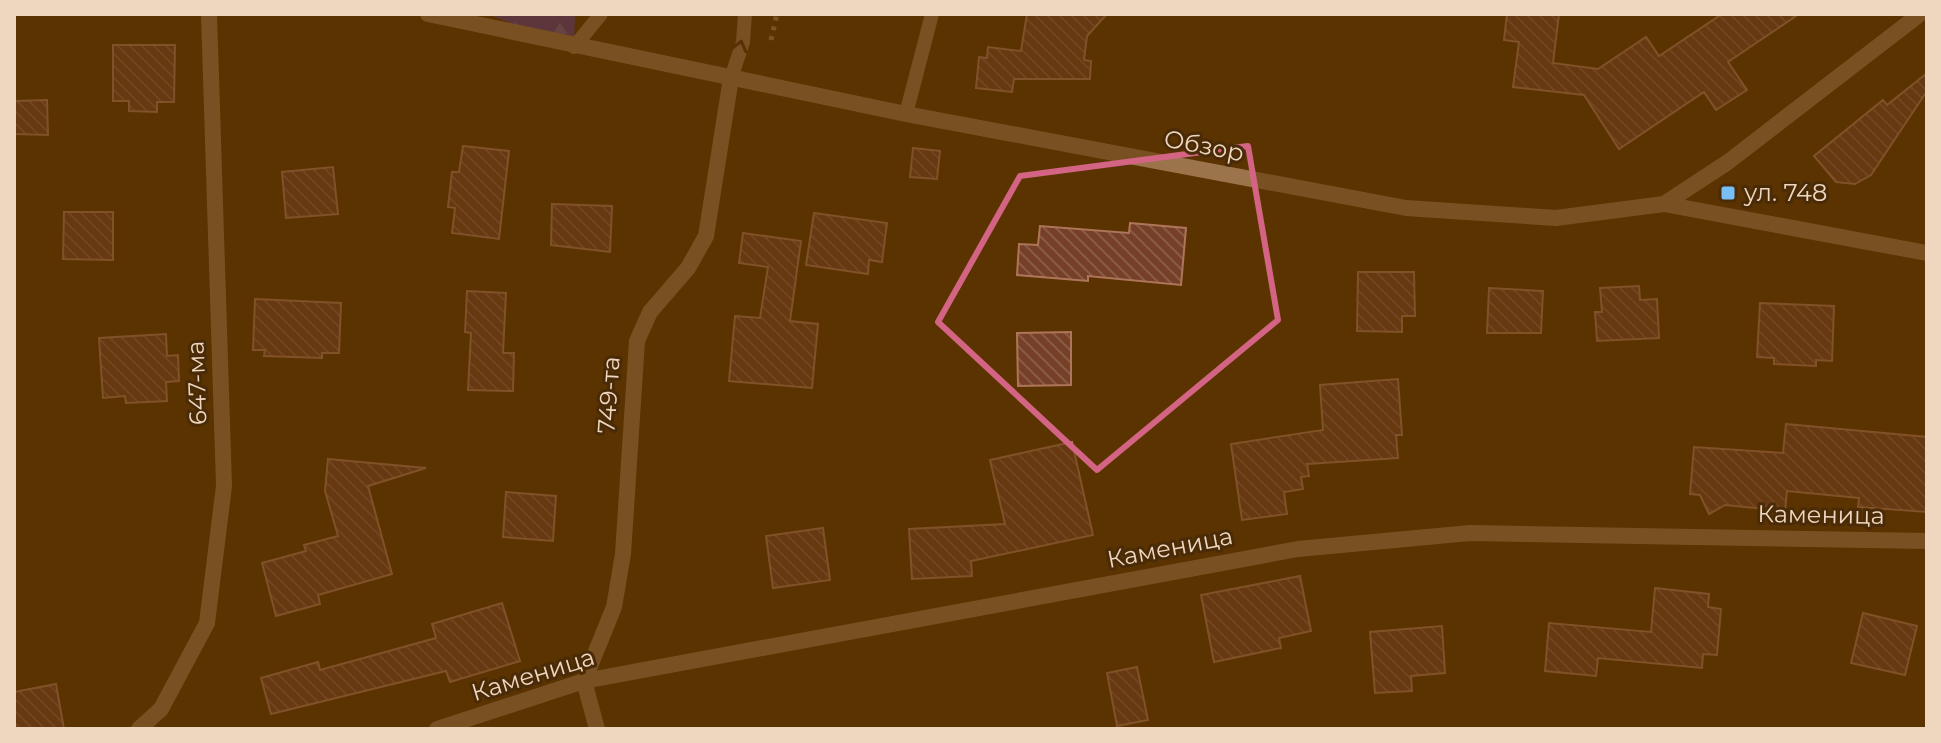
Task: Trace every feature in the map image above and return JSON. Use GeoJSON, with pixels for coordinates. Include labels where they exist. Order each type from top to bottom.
{"type":"FeatureCollection","features":[{"type":"Feature","properties":{"kind":"street","name":"647-ма"},"geometry":{"type":"LineString","coordinates":[[139,729],[161,709],[207,623],[224,486],[209,14]]}},
{"type":"Feature","properties":{"kind":"street","name":"Обзор"},"geometry":{"type":"LineString","coordinates":[[428,14],[574,47],[906,114],[1406,208],[1556,218],[1664,204],[1728,162],[1920,14]]}},
{"type":"Feature","properties":{"kind":"street","name":"749-та"},"geometry":{"type":"LineString","coordinates":[[584,681],[614,607],[623,554],[637,341],[650,312],[688,268],[706,236],[731,78]]}},
{"type":"Feature","properties":{"kind":"street"},"geometry":{"type":"LineString","coordinates":[[1664,204],[1927,253]]}},
{"type":"Feature","properties":{"kind":"street","name":"Каменица"},"geometry":{"type":"LineString","coordinates":[[437,729],[584,681],[1298,549],[1470,533],[1927,541]]}},
{"type":"Feature","properties":{"kind":"street"},"geometry":{"type":"LineString","coordinates":[[584,681],[597,729]]}},
{"type":"Feature","properties":{"kind":"lane"},"geometry":{"type":"LineString","coordinates":[[574,47],[601,14]]}},
{"type":"Feature","properties":{"kind":"lane"},"geometry":{"type":"LineString","coordinates":[[731,78],[743,42],[745,14]]}},
{"type":"Feature","properties":{"kind":"lane"},"geometry":{"type":"LineString","coordinates":[[906,114],[932,14]]}},
{"type":"Feature","properties":{"kind":"highlighted area"},"geometry":{"type":"Polygon","coordinates":[[[1248,146],[1278,320],[1097,470],[938,322],[1020,176],[1248,146]]]}},
{"type":"Feature","properties":{"kind":"green space"},"geometry":{"type":"Polygon","coordinates":[[[487,14],[575,14],[574,47],[487,14]]]}},
{"type":"Feature","properties":{"kind":"building"},"geometry":{"type":"Polygon","coordinates":[[[1027,14],[1107,14],[1087,36],[1084,60],[1091,61],[1090,79],[1014,79],[1012,92],[976,88],[979,57],[987,58],[988,47],[1021,51],[1027,14]]]}},
{"type":"Feature","properties":{"kind":"building"},"geometry":{"type":"Polygon","coordinates":[[[1507,14],[1559,14],[1553,63],[1598,69],[1646,37],[1659,56],[1722,14],[1799,14],[1728,62],[1747,90],[1716,110],[1704,92],[1619,149],[1584,95],[1513,87],[1519,42],[1504,40],[1507,14]]]}},
{"type":"Feature","properties":{"kind":"building"},"geometry":{"type":"Polygon","coordinates":[[[113,45],[175,45],[174,102],[157,102],[157,112],[129,111],[129,101],[113,101],[113,45]]]}},
{"type":"Feature","properties":{"kind":"building"},"geometry":{"type":"Polygon","coordinates":[[[1927,73],[1927,91],[1871,175],[1855,184],[1836,182],[1814,156],[1883,100],[1887,105],[1927,73]]]}},
{"type":"Feature","properties":{"kind":"building"},"geometry":{"type":"Polygon","coordinates":[[[47,100],[48,135],[14,134],[14,101],[47,100]]]}},
{"type":"Feature","properties":{"kind":"building"},"geometry":{"type":"Polygon","coordinates":[[[463,146],[509,151],[499,239],[452,233],[455,208],[448,207],[452,172],[459,172],[463,146]]]}},
{"type":"Feature","properties":{"kind":"building"},"geometry":{"type":"Polygon","coordinates":[[[913,148],[940,151],[937,179],[910,177],[913,148]]]}},
{"type":"Feature","properties":{"kind":"building"},"geometry":{"type":"Polygon","coordinates":[[[333,167],[338,214],[286,218],[282,172],[333,167]]]}},
{"type":"Feature","properties":{"kind":"building"},"geometry":{"type":"Polygon","coordinates":[[[552,204],[612,206],[610,252],[551,245],[552,204]]]}},
{"type":"Feature","properties":{"kind":"building"},"geometry":{"type":"Polygon","coordinates":[[[64,212],[113,212],[113,260],[63,259],[64,212]]]}},
{"type":"Feature","properties":{"kind":"building"},"geometry":{"type":"Polygon","coordinates":[[[814,213],[887,223],[882,262],[869,260],[868,274],[806,265],[814,213]]]}},
{"type":"Feature","properties":{"kind":"building"},"geometry":{"type":"Polygon","coordinates":[[[1130,223],[1186,228],[1181,285],[1088,276],[1088,281],[1017,275],[1019,244],[1038,245],[1040,226],[1129,233],[1130,223]]]}},
{"type":"Feature","properties":{"kind":"building"},"geometry":{"type":"Polygon","coordinates":[[[743,233],[801,241],[790,321],[818,324],[812,388],[729,381],[735,316],[760,318],[768,267],[739,263],[743,233]]]}},
{"type":"Feature","properties":{"kind":"building"},"geometry":{"type":"Polygon","coordinates":[[[1358,272],[1414,272],[1415,316],[1402,316],[1402,332],[1357,331],[1358,272]]]}},
{"type":"Feature","properties":{"kind":"building"},"geometry":{"type":"Polygon","coordinates":[[[1639,286],[1640,300],[1657,299],[1659,338],[1597,341],[1595,312],[1602,312],[1600,288],[1639,286]]]}},
{"type":"Feature","properties":{"kind":"building"},"geometry":{"type":"Polygon","coordinates":[[[1489,288],[1543,291],[1541,333],[1487,333],[1489,288]]]}},
{"type":"Feature","properties":{"kind":"building"},"geometry":{"type":"Polygon","coordinates":[[[467,291],[506,293],[503,353],[514,353],[513,391],[468,390],[471,333],[465,332],[467,291]]]}},
{"type":"Feature","properties":{"kind":"building"},"geometry":{"type":"Polygon","coordinates":[[[255,299],[341,303],[339,353],[322,353],[322,358],[264,356],[265,350],[253,350],[255,299]]]}},
{"type":"Feature","properties":{"kind":"building"},"geometry":{"type":"Polygon","coordinates":[[[1760,303],[1834,306],[1832,361],[1816,360],[1816,366],[1774,364],[1774,358],[1757,357],[1760,303]]]}},
{"type":"Feature","properties":{"kind":"building"},"geometry":{"type":"Polygon","coordinates":[[[1071,332],[1071,385],[1018,386],[1017,333],[1071,332]]]}},
{"type":"Feature","properties":{"kind":"building"},"geometry":{"type":"Polygon","coordinates":[[[166,334],[167,356],[178,355],[179,381],[166,382],[167,401],[126,403],[125,396],[103,398],[99,338],[166,334]]]}},
{"type":"Feature","properties":{"kind":"building"},"geometry":{"type":"Polygon","coordinates":[[[1398,379],[1402,435],[1396,435],[1398,458],[1307,464],[1309,476],[1301,477],[1303,489],[1284,492],[1287,514],[1242,520],[1231,444],[1323,430],[1320,385],[1398,379]]]}},
{"type":"Feature","properties":{"kind":"building"},"geometry":{"type":"Polygon","coordinates":[[[1786,424],[1927,437],[1927,512],[1858,507],[1859,498],[1787,491],[1785,511],[1725,505],[1709,514],[1700,495],[1690,494],[1694,447],[1783,453],[1786,424]]]}},
{"type":"Feature","properties":{"kind":"building"},"geometry":{"type":"Polygon","coordinates":[[[1072,442],[1093,535],[971,561],[972,576],[912,579],[909,529],[1005,524],[990,460],[1072,442]]]}},
{"type":"Feature","properties":{"kind":"building"},"geometry":{"type":"Polygon","coordinates":[[[328,459],[426,468],[368,486],[392,574],[318,595],[320,604],[276,616],[262,563],[306,551],[304,545],[338,536],[325,491],[328,459]]]}},
{"type":"Feature","properties":{"kind":"building"},"geometry":{"type":"Polygon","coordinates":[[[506,492],[556,496],[553,541],[503,537],[506,492]]]}},
{"type":"Feature","properties":{"kind":"building"},"geometry":{"type":"Polygon","coordinates":[[[823,528],[830,580],[773,588],[766,536],[823,528]]]}},
{"type":"Feature","properties":{"kind":"building"},"geometry":{"type":"Polygon","coordinates":[[[1300,576],[1311,631],[1279,638],[1281,648],[1214,662],[1201,595],[1300,576]]]}},
{"type":"Feature","properties":{"kind":"building"},"geometry":{"type":"Polygon","coordinates":[[[1655,588],[1709,594],[1708,607],[1721,609],[1717,655],[1703,654],[1702,668],[1598,658],[1596,676],[1545,671],[1549,623],[1651,632],[1655,588]]]}},
{"type":"Feature","properties":{"kind":"building"},"geometry":{"type":"Polygon","coordinates":[[[502,603],[520,661],[450,682],[446,671],[271,714],[261,678],[318,662],[320,670],[436,638],[432,624],[502,603]]]}},
{"type":"Feature","properties":{"kind":"building"},"geometry":{"type":"Polygon","coordinates":[[[1863,613],[1917,626],[1905,675],[1851,663],[1863,613]]]}},
{"type":"Feature","properties":{"kind":"building"},"geometry":{"type":"Polygon","coordinates":[[[1442,626],[1445,673],[1411,676],[1412,691],[1375,693],[1370,632],[1442,626]]]}},
{"type":"Feature","properties":{"kind":"building"},"geometry":{"type":"Polygon","coordinates":[[[1137,667],[1148,720],[1117,726],[1107,673],[1137,667]]]}},
{"type":"Feature","properties":{"kind":"building"},"geometry":{"type":"Polygon","coordinates":[[[56,684],[64,729],[14,729],[14,692],[56,684]]]}},
{"type":"Feature","properties":{"kind":"place","name":"ул. 748"},"geometry":{"type":"Point","coordinates":[1728,193]}}]}
